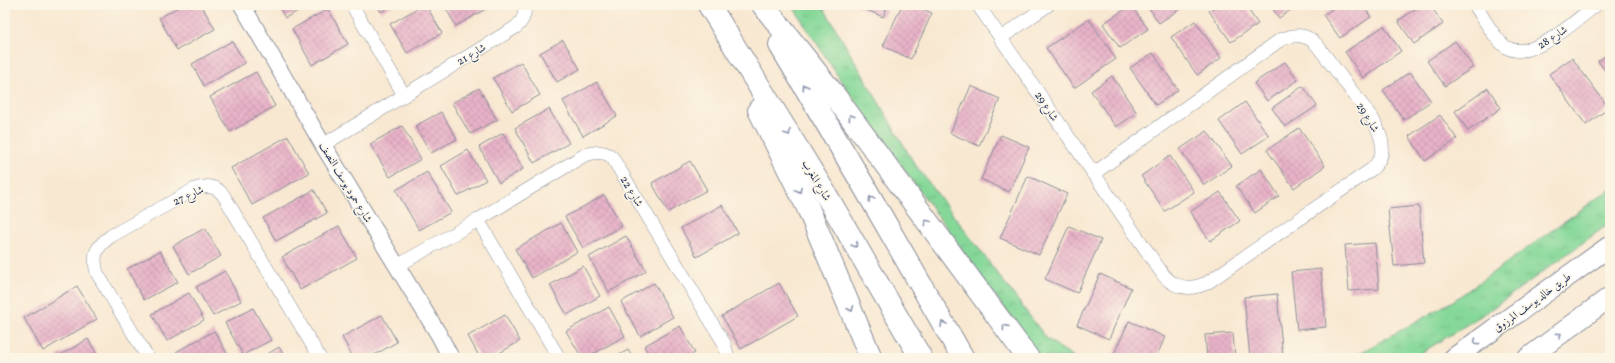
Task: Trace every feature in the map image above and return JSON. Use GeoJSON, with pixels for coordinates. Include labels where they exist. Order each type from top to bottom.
{"type":"FeatureCollection","features":[{"type":"Feature","properties":{"kind":"highway"},"geometry":{"type":"LineString","coordinates":[[708,5],[808,208],[871,358]]}},
{"type":"Feature","properties":{"kind":"highway","name":"شارع المغرب"},"geometry":{"type":"LineString","coordinates":[[708,5],[825,193],[921,358]]}},
{"type":"Feature","properties":{"kind":"highway"},"geometry":{"type":"LineString","coordinates":[[757,5],[963,358]]}},
{"type":"Feature","properties":{"kind":"highway"},"geometry":{"type":"LineString","coordinates":[[763,5],[835,96],[1028,358]]}},
{"type":"Feature","properties":{"kind":"main road","name":"طريق خالد يوسف المرزوق"},"geometry":{"type":"LineString","coordinates":[[1454,358],[1610,246]]}},
{"type":"Feature","properties":{"kind":"main road"},"geometry":{"type":"LineString","coordinates":[[1528,358],[1610,297]]}},
{"type":"Feature","properties":{"kind":"street","name":"شارع حمود يوسف النصف"},"geometry":{"type":"LineString","coordinates":[[242,5],[323,145],[439,335],[450,358]]}},
{"type":"Feature","properties":{"kind":"street"},"geometry":{"type":"LineString","coordinates":[[352,5],[404,94]]}},
{"type":"Feature","properties":{"kind":"street","name":"شارع 21"},"geometry":{"type":"LineString","coordinates":[[323,145],[404,94],[516,27],[523,20],[525,13],[524,5]]}},
{"type":"Feature","properties":{"kind":"street","name":"شارع 29"},"geometry":{"type":"LineString","coordinates":[[978,5],[1093,174],[1164,276],[1168,281],[1179,286],[1193,287],[1207,283],[1372,169],[1381,157],[1382,146],[1378,131],[1372,118],[1317,45],[1309,38],[1297,35],[1280,40],[1093,174]]}},
{"type":"Feature","properties":{"kind":"street"},"geometry":{"type":"LineString","coordinates":[[1001,38],[1048,5]]}},
{"type":"Feature","properties":{"kind":"street","name":"شارع 28"},"geometry":{"type":"LineString","coordinates":[[1475,5],[1503,44],[1512,50],[1522,52],[1546,42],[1596,5]]}},
{"type":"Feature","properties":{"kind":"street","name":"شارع 22"},"geometry":{"type":"LineString","coordinates":[[397,266],[478,220],[583,156],[592,153],[607,154],[612,157],[724,343],[728,358]]}},
{"type":"Feature","properties":{"kind":"street","name":"شارع 27"},"geometry":{"type":"LineString","coordinates":[[148,358],[97,273],[95,261],[96,250],[111,236],[195,189],[208,186],[217,188],[224,196],[320,358]]}},
{"type":"Feature","properties":{"kind":"street"},"geometry":{"type":"LineString","coordinates":[[478,220],[559,358]]}},
{"type":"Feature","properties":{"kind":"green space"},"geometry":{"type":"Polygon","coordinates":[[[792,5],[822,5],[914,163],[1047,339],[1075,358],[1040,358],[843,84],[792,5]]]}},
{"type":"Feature","properties":{"kind":"green space"},"geometry":{"type":"Polygon","coordinates":[[[1610,189],[1610,223],[1487,312],[1413,358],[1351,358],[1453,301],[1610,189]]]}},
{"type":"Feature","properties":{"kind":"building"},"geometry":{"type":"Polygon","coordinates":[[[182,5],[201,5],[215,29],[177,50],[159,18],[182,5]]]}},
{"type":"Feature","properties":{"kind":"building"},"geometry":{"type":"Polygon","coordinates":[[[278,5],[309,5],[285,18],[278,5]]]}},
{"type":"Feature","properties":{"kind":"building"},"geometry":{"type":"Polygon","coordinates":[[[377,5],[393,5],[381,12],[377,5]]]}},
{"type":"Feature","properties":{"kind":"building"},"geometry":{"type":"Polygon","coordinates":[[[423,5],[426,5],[442,33],[407,53],[390,24],[423,5]]]}},
{"type":"Feature","properties":{"kind":"building"},"geometry":{"type":"Polygon","coordinates":[[[444,5],[493,5],[456,26],[444,5]]]}},
{"type":"Feature","properties":{"kind":"building"},"geometry":{"type":"Polygon","coordinates":[[[855,5],[888,5],[883,17],[855,5]]]}},
{"type":"Feature","properties":{"kind":"building"},"geometry":{"type":"Polygon","coordinates":[[[902,5],[913,5],[932,13],[911,59],[883,46],[902,5]]]}},
{"type":"Feature","properties":{"kind":"building"},"geometry":{"type":"Polygon","coordinates":[[[1131,5],[1148,29],[1120,48],[1103,24],[1131,5]]]}},
{"type":"Feature","properties":{"kind":"building"},"geometry":{"type":"Polygon","coordinates":[[[1147,5],[1186,5],[1159,23],[1147,5]]]}},
{"type":"Feature","properties":{"kind":"building"},"geometry":{"type":"Polygon","coordinates":[[[1217,5],[1245,5],[1258,24],[1231,42],[1209,11],[1217,5]]]}},
{"type":"Feature","properties":{"kind":"building"},"geometry":{"type":"Polygon","coordinates":[[[1270,5],[1298,5],[1279,18],[1270,5]]]}},
{"type":"Feature","properties":{"kind":"building"},"geometry":{"type":"Polygon","coordinates":[[[1338,5],[1363,5],[1371,17],[1340,38],[1323,15],[1338,5]]]}},
{"type":"Feature","properties":{"kind":"building"},"geometry":{"type":"Polygon","coordinates":[[[1421,5],[1430,5],[1443,24],[1414,44],[1398,21],[1421,5]]]}},
{"type":"Feature","properties":{"kind":"building"},"geometry":{"type":"Polygon","coordinates":[[[328,9],[348,44],[312,65],[292,29],[328,9]]]}},
{"type":"Feature","properties":{"kind":"building"},"geometry":{"type":"Polygon","coordinates":[[[1089,19],[1116,59],[1074,88],[1046,48],[1089,19]]]}},
{"type":"Feature","properties":{"kind":"building"},"geometry":{"type":"Polygon","coordinates":[[[1195,21],[1221,58],[1197,75],[1171,37],[1195,21]]]}},
{"type":"Feature","properties":{"kind":"building"},"geometry":{"type":"Polygon","coordinates":[[[1384,26],[1401,51],[1363,78],[1345,52],[1384,26]]]}},
{"type":"Feature","properties":{"kind":"building"},"geometry":{"type":"Polygon","coordinates":[[[563,40],[580,69],[557,82],[540,53],[563,40]]]}},
{"type":"Feature","properties":{"kind":"building"},"geometry":{"type":"Polygon","coordinates":[[[232,41],[245,63],[204,86],[192,64],[232,41]]]}},
{"type":"Feature","properties":{"kind":"building"},"geometry":{"type":"Polygon","coordinates":[[[1455,41],[1473,67],[1445,86],[1427,61],[1455,41]]]}},
{"type":"Feature","properties":{"kind":"building"},"geometry":{"type":"Polygon","coordinates":[[[1153,53],[1178,90],[1156,105],[1130,68],[1153,53]]]}},
{"type":"Feature","properties":{"kind":"building"},"geometry":{"type":"Polygon","coordinates":[[[1610,53],[1610,77],[1598,61],[1610,53]]]}},
{"type":"Feature","properties":{"kind":"building"},"geometry":{"type":"Polygon","coordinates":[[[1572,58],[1609,108],[1586,125],[1549,74],[1572,58]]]}},
{"type":"Feature","properties":{"kind":"building"},"geometry":{"type":"Polygon","coordinates":[[[521,62],[540,95],[512,111],[493,78],[521,62]]]}},
{"type":"Feature","properties":{"kind":"building"},"geometry":{"type":"Polygon","coordinates":[[[1285,62],[1298,80],[1267,101],[1254,83],[1285,62]]]}},
{"type":"Feature","properties":{"kind":"building"},"geometry":{"type":"Polygon","coordinates":[[[256,72],[275,106],[230,132],[210,97],[256,72]]]}},
{"type":"Feature","properties":{"kind":"building"},"geometry":{"type":"Polygon","coordinates":[[[1410,72],[1431,101],[1404,120],[1383,90],[1410,72]]]}},
{"type":"Feature","properties":{"kind":"building"},"geometry":{"type":"Polygon","coordinates":[[[1112,76],[1137,113],[1116,127],[1091,91],[1112,76]]]}},
{"type":"Feature","properties":{"kind":"building"},"geometry":{"type":"Polygon","coordinates":[[[597,82],[617,116],[583,136],[563,101],[597,82]]]}},
{"type":"Feature","properties":{"kind":"building"},"geometry":{"type":"Polygon","coordinates":[[[971,86],[1000,99],[979,146],[950,133],[971,86]]]}},
{"type":"Feature","properties":{"kind":"building"},"geometry":{"type":"Polygon","coordinates":[[[1303,86],[1317,106],[1285,127],[1272,108],[1303,86]]]}},
{"type":"Feature","properties":{"kind":"building"},"geometry":{"type":"Polygon","coordinates":[[[479,88],[497,120],[470,134],[452,103],[479,88]]]}},
{"type":"Feature","properties":{"kind":"building"},"geometry":{"type":"Polygon","coordinates":[[[1488,88],[1501,108],[1468,131],[1455,111],[1488,88]]]}},
{"type":"Feature","properties":{"kind":"building"},"geometry":{"type":"Polygon","coordinates":[[[1245,102],[1269,136],[1242,154],[1219,121],[1245,102]]]}},
{"type":"Feature","properties":{"kind":"building"},"geometry":{"type":"Polygon","coordinates":[[[549,109],[569,143],[534,163],[515,128],[549,109]]]}},
{"type":"Feature","properties":{"kind":"building"},"geometry":{"type":"Polygon","coordinates":[[[441,112],[457,139],[431,153],[415,126],[441,112]]]}},
{"type":"Feature","properties":{"kind":"building"},"geometry":{"type":"Polygon","coordinates":[[[1440,115],[1457,139],[1425,161],[1409,136],[1440,115]]]}},
{"type":"Feature","properties":{"kind":"building"},"geometry":{"type":"Polygon","coordinates":[[[402,126],[421,159],[390,177],[370,144],[402,126]]]}},
{"type":"Feature","properties":{"kind":"building"},"geometry":{"type":"Polygon","coordinates":[[[1299,128],[1325,166],[1294,188],[1267,150],[1299,128]]]}},
{"type":"Feature","properties":{"kind":"building"},"geometry":{"type":"Polygon","coordinates":[[[1207,131],[1232,166],[1204,185],[1180,149],[1207,131]]]}},
{"type":"Feature","properties":{"kind":"building"},"geometry":{"type":"Polygon","coordinates":[[[503,133],[523,169],[499,183],[479,147],[503,133]]]}},
{"type":"Feature","properties":{"kind":"building"},"geometry":{"type":"Polygon","coordinates":[[[1001,135],[1029,147],[1009,192],[981,179],[1001,135]]]}},
{"type":"Feature","properties":{"kind":"building"},"geometry":{"type":"Polygon","coordinates":[[[288,136],[309,173],[252,205],[231,168],[288,136]]]}},
{"type":"Feature","properties":{"kind":"building"},"geometry":{"type":"Polygon","coordinates":[[[468,150],[486,180],[458,196],[441,166],[468,150]]]}},
{"type":"Feature","properties":{"kind":"building"},"geometry":{"type":"Polygon","coordinates":[[[1170,156],[1194,192],[1165,211],[1141,176],[1170,156]]]}},
{"type":"Feature","properties":{"kind":"building"},"geometry":{"type":"Polygon","coordinates":[[[690,161],[707,190],[668,212],[652,183],[690,161]]]}},
{"type":"Feature","properties":{"kind":"building"},"geometry":{"type":"Polygon","coordinates":[[[1261,169],[1279,196],[1255,213],[1236,186],[1261,169]]]}},
{"type":"Feature","properties":{"kind":"building"},"geometry":{"type":"Polygon","coordinates":[[[427,172],[451,212],[419,230],[396,190],[427,172]]]}},
{"type":"Feature","properties":{"kind":"building"},"geometry":{"type":"Polygon","coordinates":[[[1028,176],[1067,194],[1039,255],[1000,238],[1028,176]]]}},
{"type":"Feature","properties":{"kind":"building"},"geometry":{"type":"Polygon","coordinates":[[[314,190],[327,213],[276,241],[263,218],[314,190]]]}},
{"type":"Feature","properties":{"kind":"building"},"geometry":{"type":"Polygon","coordinates":[[[1220,192],[1240,221],[1210,241],[1190,212],[1220,192]]]}},
{"type":"Feature","properties":{"kind":"building"},"geometry":{"type":"Polygon","coordinates":[[[604,195],[622,226],[583,248],[565,217],[604,195]]]}},
{"type":"Feature","properties":{"kind":"building"},"geometry":{"type":"Polygon","coordinates":[[[722,205],[738,233],[697,257],[681,228],[722,205]]]}},
{"type":"Feature","properties":{"kind":"building"},"geometry":{"type":"Polygon","coordinates":[[[1419,206],[1424,263],[1394,266],[1388,209],[1419,206]]]}},
{"type":"Feature","properties":{"kind":"building"},"geometry":{"type":"Polygon","coordinates":[[[561,223],[577,252],[532,278],[515,249],[561,223]]]}},
{"type":"Feature","properties":{"kind":"building"},"geometry":{"type":"Polygon","coordinates":[[[339,226],[357,258],[300,290],[282,257],[339,226]]]}},
{"type":"Feature","properties":{"kind":"building"},"geometry":{"type":"Polygon","coordinates":[[[1069,226],[1101,240],[1077,293],[1045,279],[1069,226]]]}},
{"type":"Feature","properties":{"kind":"building"},"geometry":{"type":"Polygon","coordinates":[[[205,228],[221,256],[189,274],[173,246],[205,228]]]}},
{"type":"Feature","properties":{"kind":"building"},"geometry":{"type":"Polygon","coordinates":[[[626,236],[646,271],[609,292],[589,257],[626,236]]]}},
{"type":"Feature","properties":{"kind":"building"},"geometry":{"type":"Polygon","coordinates":[[[1375,243],[1379,289],[1349,291],[1345,245],[1375,243]]]}},
{"type":"Feature","properties":{"kind":"building"},"geometry":{"type":"Polygon","coordinates":[[[160,251],[178,282],[144,300],[127,269],[160,251]]]}},
{"type":"Feature","properties":{"kind":"building"},"geometry":{"type":"Polygon","coordinates":[[[583,266],[600,296],[567,315],[550,285],[583,266]]]}},
{"type":"Feature","properties":{"kind":"building"},"geometry":{"type":"Polygon","coordinates":[[[1321,269],[1326,327],[1297,330],[1291,272],[1321,269]]]}},
{"type":"Feature","properties":{"kind":"building"},"geometry":{"type":"Polygon","coordinates":[[[225,271],[241,301],[213,316],[196,287],[225,271]]]}},
{"type":"Feature","properties":{"kind":"building"},"geometry":{"type":"Polygon","coordinates":[[[1100,274],[1131,288],[1109,339],[1077,325],[1100,274]]]}},
{"type":"Feature","properties":{"kind":"building"},"geometry":{"type":"Polygon","coordinates":[[[654,283],[673,317],[640,336],[621,302],[654,283]]]}},
{"type":"Feature","properties":{"kind":"building"},"geometry":{"type":"Polygon","coordinates":[[[779,283],[798,316],[741,349],[722,316],[779,283]]]}},
{"type":"Feature","properties":{"kind":"building"},"geometry":{"type":"Polygon","coordinates":[[[77,286],[97,319],[43,351],[24,318],[77,286]]]}},
{"type":"Feature","properties":{"kind":"building"},"geometry":{"type":"Polygon","coordinates":[[[189,293],[204,320],[167,341],[152,314],[189,293]]]}},
{"type":"Feature","properties":{"kind":"building"},"geometry":{"type":"Polygon","coordinates":[[[1277,294],[1283,358],[1250,358],[1244,297],[1277,294]]]}},
{"type":"Feature","properties":{"kind":"building"},"geometry":{"type":"Polygon","coordinates":[[[609,307],[625,336],[586,358],[582,358],[566,331],[609,307]]]}},
{"type":"Feature","properties":{"kind":"building"},"geometry":{"type":"Polygon","coordinates":[[[253,308],[271,340],[243,355],[225,323],[253,308]]]}},
{"type":"Feature","properties":{"kind":"building"},"geometry":{"type":"Polygon","coordinates":[[[382,315],[397,342],[369,358],[353,358],[342,337],[382,315]]]}},
{"type":"Feature","properties":{"kind":"building"},"geometry":{"type":"Polygon","coordinates":[[[505,315],[520,341],[491,358],[480,358],[468,336],[505,315]]]}},
{"type":"Feature","properties":{"kind":"building"},"geometry":{"type":"Polygon","coordinates":[[[1129,321],[1165,337],[1156,358],[1112,358],[1129,321]]]}},
{"type":"Feature","properties":{"kind":"building"},"geometry":{"type":"Polygon","coordinates":[[[680,326],[695,353],[685,358],[651,358],[644,346],[680,326]]]}},
{"type":"Feature","properties":{"kind":"building"},"geometry":{"type":"Polygon","coordinates":[[[214,331],[230,358],[179,358],[176,352],[214,331]]]}},
{"type":"Feature","properties":{"kind":"building"},"geometry":{"type":"Polygon","coordinates":[[[1233,333],[1235,358],[1207,358],[1205,335],[1233,333]]]}},
{"type":"Feature","properties":{"kind":"building"},"geometry":{"type":"Polygon","coordinates":[[[88,339],[99,358],[55,358],[88,339]]]}},
{"type":"Feature","properties":{"kind":"building"},"geometry":{"type":"Polygon","coordinates":[[[279,347],[285,358],[261,358],[279,347]]]}},
{"type":"Feature","properties":{"kind":"building"},"geometry":{"type":"Polygon","coordinates":[[[628,350],[633,358],[614,358],[628,350]]]}}]}
